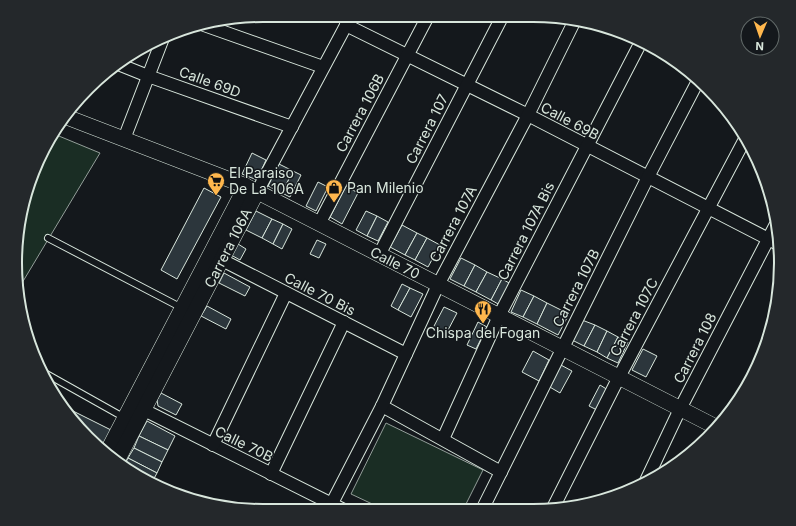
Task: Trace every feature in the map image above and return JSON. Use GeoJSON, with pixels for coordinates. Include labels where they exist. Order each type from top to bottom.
{"type":"FeatureCollection","features":[{"type":"Feature","properties":{"kind":"street","name":"Carrera 106A"},"geometry":{"type":"LineString","coordinates":[[119,456],[138,408],[183,308],[251,189],[292,127],[348,22]]}},
{"type":"Feature","properties":{"kind":"street","name":"Calle 69B"},"geometry":{"type":"LineString","coordinates":[[352,22],[408,55],[773,241]]}},
{"type":"Feature","properties":{"kind":"street","name":"Carrera 106B"},"geometry":{"type":"LineString","coordinates":[[319,224],[425,22]]}},
{"type":"Feature","properties":{"kind":"street","name":"Carrera 107"},"geometry":{"type":"LineString","coordinates":[[379,254],[499,22]]}},
{"type":"Feature","properties":{"kind":"street","name":"Carrera 107A"},"geometry":{"type":"LineString","coordinates":[[336,504],[438,285],[528,115],[572,26]]}},
{"type":"Feature","properties":{"kind":"street"},"geometry":{"type":"LineString","coordinates":[[212,28],[323,67]]}},
{"type":"Feature","properties":{"kind":"street"},"geometry":{"type":"LineString","coordinates":[[124,139],[160,45]]}},
{"type":"Feature","properties":{"kind":"street","name":"Carrera 107A Bis"},"geometry":{"type":"LineString","coordinates":[[443,439],[500,316],[639,46]]}},
{"type":"Feature","properties":{"kind":"street","name":"Calle 69D"},"geometry":{"type":"LineString","coordinates":[[124,66],[292,127]]}},
{"type":"Feature","properties":{"kind":"street","name":"Carrera 107B"},"geometry":{"type":"LineString","coordinates":[[485,504],[648,177],[696,86]]}},
{"type":"Feature","properties":{"kind":"street","name":"Calle 70"},"geometry":{"type":"LineString","coordinates":[[70,118],[251,189],[711,425]]}},
{"type":"Feature","properties":{"kind":"street","name":"Carrera 107C"},"geometry":{"type":"LineString","coordinates":[[556,503],[619,377],[742,144]]}},
{"type":"Feature","properties":{"kind":"street","name":"Carrera 106A"},"geometry":{"type":"LineString","coordinates":[[109,448],[125,418],[138,408],[222,260],[251,189]]}},
{"type":"Feature","properties":{"kind":"street","name":"Carrera 108"},"geometry":{"type":"LineString","coordinates":[[649,475],[680,409],[772,232]]}},
{"type":"Feature","properties":{"kind":"street","name":"Calle 70 Bis"},"geometry":{"type":"LineString","coordinates":[[222,260],[406,354]]}},
{"type":"Feature","properties":{"kind":"street"},"geometry":{"type":"LineString","coordinates":[[213,445],[286,293]]}},
{"type":"Feature","properties":{"kind":"street"},"geometry":{"type":"LineString","coordinates":[[271,474],[344,322]]}},
{"type":"Feature","properties":{"kind":"street"},"geometry":{"type":"LineString","coordinates":[[382,406],[501,472]]}},
{"type":"Feature","properties":{"kind":"street","name":"Calle 70B"},"geometry":{"type":"LineString","coordinates":[[138,408],[271,474],[327,504]]}},
{"type":"Feature","properties":{"kind":"lane"},"geometry":{"type":"LineString","coordinates":[[48,238],[183,308]]}},
{"type":"Feature","properties":{"kind":"lane"},"geometry":{"type":"LineString","coordinates":[[50,376],[125,418]]}},
{"type":"Feature","properties":{"kind":"green space"},"geometry":{"type":"Polygon","coordinates":[[[58,136],[100,153],[23,281],[22,263],[24,232],[30,201],[40,171],[54,142],[58,136]]]}},
{"type":"Feature","properties":{"kind":"green space"},"geometry":{"type":"Polygon","coordinates":[[[386,423],[483,470],[466,504],[372,504],[351,494],[386,423]]]}},
{"type":"Feature","properties":{"kind":"building"},"geometry":{"type":"Polygon","coordinates":[[[252,153],[266,160],[257,180],[242,174],[252,153]]]}},
{"type":"Feature","properties":{"kind":"building"},"geometry":{"type":"Polygon","coordinates":[[[279,164],[293,171],[282,193],[268,186],[279,164]]]}},
{"type":"Feature","properties":{"kind":"building"},"geometry":{"type":"Polygon","coordinates":[[[293,171],[301,175],[290,197],[282,193],[293,171]]]}},
{"type":"Feature","properties":{"kind":"building"},"geometry":{"type":"Polygon","coordinates":[[[318,182],[328,187],[316,211],[306,206],[318,182]]]}},
{"type":"Feature","properties":{"kind":"building"},"geometry":{"type":"Polygon","coordinates":[[[346,186],[358,193],[342,224],[330,217],[346,186]]]}},
{"type":"Feature","properties":{"kind":"building"},"geometry":{"type":"Polygon","coordinates":[[[204,188],[221,197],[177,279],[161,270],[204,188]]]}},
{"type":"Feature","properties":{"kind":"building"},"geometry":{"type":"Polygon","coordinates":[[[256,211],[272,219],[262,238],[246,230],[256,211]]]}},
{"type":"Feature","properties":{"kind":"building"},"geometry":{"type":"Polygon","coordinates":[[[366,211],[377,216],[367,236],[356,230],[366,211]]]}},
{"type":"Feature","properties":{"kind":"building"},"geometry":{"type":"Polygon","coordinates":[[[377,216],[388,222],[378,241],[367,236],[377,216]]]}},
{"type":"Feature","properties":{"kind":"building"},"geometry":{"type":"Polygon","coordinates":[[[272,219],[283,224],[273,244],[262,238],[272,219]]]}},
{"type":"Feature","properties":{"kind":"building"},"geometry":{"type":"Polygon","coordinates":[[[283,224],[292,229],[282,249],[273,244],[283,224]]]}},
{"type":"Feature","properties":{"kind":"building"},"geometry":{"type":"Polygon","coordinates":[[[402,225],[417,233],[405,255],[390,247],[402,225]]]}},
{"type":"Feature","properties":{"kind":"building"},"geometry":{"type":"Polygon","coordinates":[[[417,233],[427,238],[415,260],[405,255],[417,233]]]}},
{"type":"Feature","properties":{"kind":"building"},"geometry":{"type":"Polygon","coordinates":[[[427,238],[440,245],[428,267],[415,260],[427,238]]]}},
{"type":"Feature","properties":{"kind":"building"},"geometry":{"type":"Polygon","coordinates":[[[317,240],[326,244],[319,258],[310,254],[317,240]]]}},
{"type":"Feature","properties":{"kind":"building"},"geometry":{"type":"Polygon","coordinates":[[[238,244],[246,249],[240,260],[231,255],[238,244]]]}},
{"type":"Feature","properties":{"kind":"building"},"geometry":{"type":"Polygon","coordinates":[[[461,258],[475,265],[464,286],[450,279],[461,258]]]}},
{"type":"Feature","properties":{"kind":"building"},"geometry":{"type":"Polygon","coordinates":[[[475,265],[487,272],[476,292],[464,286],[475,265]]]}},
{"type":"Feature","properties":{"kind":"building"},"geometry":{"type":"Polygon","coordinates":[[[487,272],[502,279],[491,300],[476,292],[487,272]]]}},
{"type":"Feature","properties":{"kind":"building"},"geometry":{"type":"Polygon","coordinates":[[[224,273],[250,287],[245,296],[219,283],[224,273]]]}},
{"type":"Feature","properties":{"kind":"building"},"geometry":{"type":"Polygon","coordinates":[[[502,279],[511,284],[500,305],[491,300],[502,279]]]}},
{"type":"Feature","properties":{"kind":"building"},"geometry":{"type":"Polygon","coordinates":[[[402,284],[410,288],[398,310],[391,306],[402,284]]]}},
{"type":"Feature","properties":{"kind":"building"},"geometry":{"type":"Polygon","coordinates":[[[410,288],[423,294],[411,317],[398,310],[410,288]]]}},
{"type":"Feature","properties":{"kind":"building"},"geometry":{"type":"Polygon","coordinates":[[[521,290],[534,296],[523,317],[511,312],[521,290]]]}},
{"type":"Feature","properties":{"kind":"building"},"geometry":{"type":"Polygon","coordinates":[[[534,296],[547,303],[537,324],[523,317],[534,296]]]}},
{"type":"Feature","properties":{"kind":"building"},"geometry":{"type":"Polygon","coordinates":[[[547,303],[569,314],[558,335],[537,324],[547,303]]]}},
{"type":"Feature","properties":{"kind":"building"},"geometry":{"type":"Polygon","coordinates":[[[207,306],[231,319],[226,329],[201,316],[207,306]]]}},
{"type":"Feature","properties":{"kind":"building"},"geometry":{"type":"Polygon","coordinates":[[[444,307],[457,313],[446,334],[433,328],[444,307]]]}},
{"type":"Feature","properties":{"kind":"building"},"geometry":{"type":"Polygon","coordinates":[[[582,320],[595,325],[584,346],[572,340],[582,320]]]}},
{"type":"Feature","properties":{"kind":"building"},"geometry":{"type":"Polygon","coordinates":[[[478,322],[487,327],[476,349],[467,345],[478,322]]]}},
{"type":"Feature","properties":{"kind":"building"},"geometry":{"type":"Polygon","coordinates":[[[595,325],[607,331],[597,352],[584,346],[595,325]]]}},
{"type":"Feature","properties":{"kind":"building"},"geometry":{"type":"Polygon","coordinates":[[[607,331],[618,337],[607,358],[597,352],[607,331]]]}},
{"type":"Feature","properties":{"kind":"building"},"geometry":{"type":"Polygon","coordinates":[[[618,337],[628,342],[618,363],[607,358],[618,337]]]}},
{"type":"Feature","properties":{"kind":"building"},"geometry":{"type":"Polygon","coordinates":[[[643,349],[657,356],[646,377],[632,370],[643,349]]]}},
{"type":"Feature","properties":{"kind":"building"},"geometry":{"type":"Polygon","coordinates":[[[533,351],[549,360],[539,381],[522,372],[533,351]]]}},
{"type":"Feature","properties":{"kind":"building"},"geometry":{"type":"Polygon","coordinates":[[[559,364],[572,371],[560,393],[548,386],[559,364]]]}},
{"type":"Feature","properties":{"kind":"building"},"geometry":{"type":"Polygon","coordinates":[[[600,385],[608,390],[597,410],[589,406],[600,385]]]}},
{"type":"Feature","properties":{"kind":"building"},"geometry":{"type":"Polygon","coordinates":[[[161,393],[182,404],[176,415],[158,406],[157,400],[161,393]]]}},
{"type":"Feature","properties":{"kind":"building"},"geometry":{"type":"Polygon","coordinates":[[[73,411],[111,430],[104,444],[73,411]]]}},
{"type":"Feature","properties":{"kind":"building"},"geometry":{"type":"Polygon","coordinates":[[[147,421],[175,436],[168,450],[139,436],[147,421]]]}},
{"type":"Feature","properties":{"kind":"building"},"geometry":{"type":"Polygon","coordinates":[[[139,436],[168,450],[162,462],[134,448],[139,436]]]}},
{"type":"Feature","properties":{"kind":"building"},"geometry":{"type":"Polygon","coordinates":[[[134,448],[162,462],[157,473],[128,458],[134,448]]]}},
{"type":"Feature","properties":{"kind":"building"},"geometry":{"type":"Polygon","coordinates":[[[128,458],[157,473],[154,478],[126,461],[128,458]]]}},
{"type":"Feature","properties":{"kind":"place","name":"El Paraiso De La 106A"},"geometry":{"type":"Point","coordinates":[216,196]}},
{"type":"Feature","properties":{"kind":"place","name":"Pan Milenio"},"geometry":{"type":"Point","coordinates":[334,203]}},
{"type":"Feature","properties":{"kind":"place","name":"Chispa del Fogan"},"geometry":{"type":"Point","coordinates":[483,324]}}]}
